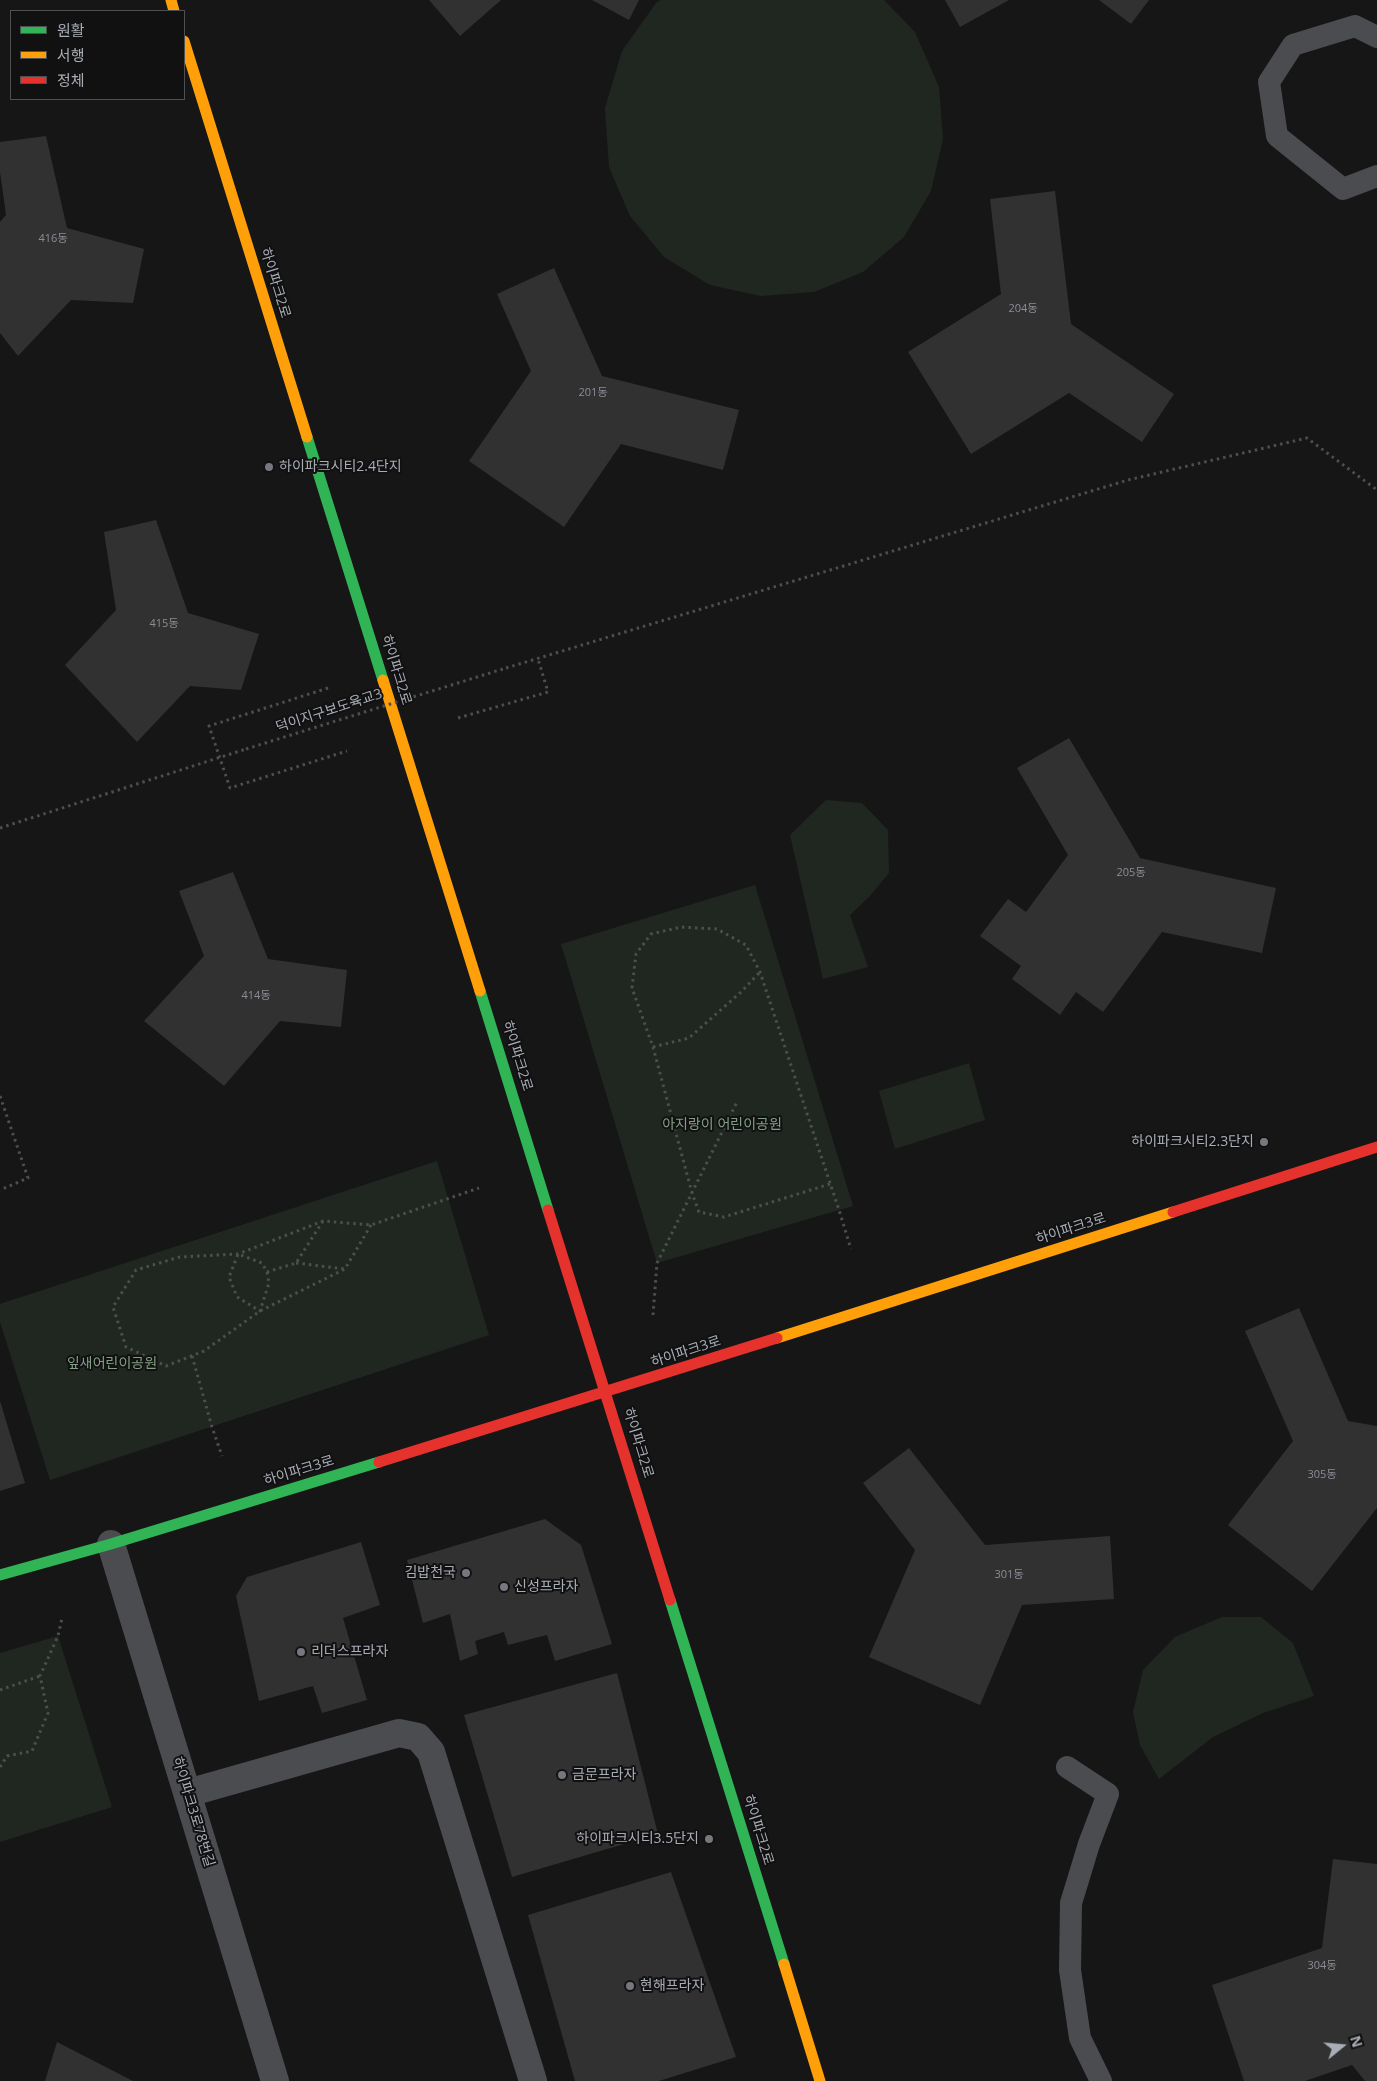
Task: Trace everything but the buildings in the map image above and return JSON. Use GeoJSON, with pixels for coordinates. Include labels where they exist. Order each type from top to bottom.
{"type":"FeatureCollection","features":[{"type":"Feature","properties":{"kind":"street","name":"하이파크2로"},"geometry":{"type":"LineString","coordinates":[[185,44],[820,2081]]}},
{"type":"Feature","properties":{"kind":"street","name":"하이파크3로"},"geometry":{"type":"LineString","coordinates":[[0,1575],[111,1544],[606,1393],[1377,1147]]}},
{"type":"Feature","properties":{"kind":"street","name":"하이파크3로78번길"},"geometry":{"type":"LineString","coordinates":[[111,1544],[275,2081]]}},
{"type":"Feature","properties":{"kind":"street"},"geometry":{"type":"LineString","coordinates":[[188,1793],[399,1733],[418,1737],[431,1752],[533,2081]]}},
{"type":"Feature","properties":{"kind":"lane"},"geometry":{"type":"LineString","coordinates":[[1377,37],[1355,26],[1293,45],[1269,82],[1277,136],[1343,189],[1377,176]]}},
{"type":"Feature","properties":{"kind":"lane"},"geometry":{"type":"LineString","coordinates":[[1067,1766],[1108,1794],[1089,1844],[1071,1903],[1070,1970],[1080,2038],[1101,2081]]}},
{"type":"Feature","properties":{"kind":"path","name":"덕이지구보도육교3"},"geometry":{"type":"LineString","coordinates":[[0,828],[506,668],[1128,480],[1308,438],[1377,490]]}},
{"type":"Feature","properties":{"kind":"path"},"geometry":{"type":"LineString","coordinates":[[458,718],[548,692],[538,659]]}},
{"type":"Feature","properties":{"kind":"path"},"geometry":{"type":"LineString","coordinates":[[328,688],[209,726],[219,758],[230,788],[348,751]]}},
{"type":"Feature","properties":{"kind":"path"},"geometry":{"type":"LineString","coordinates":[[830,1184],[724,1217],[700,1212],[692,1193],[653,1048],[632,988],[636,954],[651,934],[681,927],[716,928],[746,945],[760,972],[830,1184],[851,1249]]}},
{"type":"Feature","properties":{"kind":"path"},"geometry":{"type":"LineString","coordinates":[[653,1048],[689,1038],[741,992],[760,972]]}},
{"type":"Feature","properties":{"kind":"path"},"geometry":{"type":"LineString","coordinates":[[0,1096],[28,1178],[0,1190]]}},
{"type":"Feature","properties":{"kind":"path"},"geometry":{"type":"LineString","coordinates":[[653,1315],[657,1263],[737,1102]]}},
{"type":"Feature","properties":{"kind":"path"},"geometry":{"type":"LineString","coordinates":[[371,1225],[345,1269],[260,1311],[204,1351],[166,1366],[126,1347],[113,1307],[136,1270],[180,1257],[238,1254],[323,1221],[371,1225],[480,1188]]}},
{"type":"Feature","properties":{"kind":"path"},"geometry":{"type":"LineString","coordinates":[[296,1263],[323,1221]]}},
{"type":"Feature","properties":{"kind":"path"},"geometry":{"type":"LineString","coordinates":[[238,1254],[262,1263],[267,1272],[269,1283],[260,1311]]}},
{"type":"Feature","properties":{"kind":"path"},"geometry":{"type":"LineString","coordinates":[[238,1254],[229,1277],[234,1291],[237,1297],[260,1311]]}},
{"type":"Feature","properties":{"kind":"path"},"geometry":{"type":"LineString","coordinates":[[267,1272],[296,1263],[345,1269]]}},
{"type":"Feature","properties":{"kind":"path"},"geometry":{"type":"LineString","coordinates":[[192,1356],[222,1456]]}},
{"type":"Feature","properties":{"kind":"path"},"geometry":{"type":"LineString","coordinates":[[0,1767],[7,1756],[32,1751],[48,1713],[40,1676],[58,1636],[62,1618]]}},
{"type":"Feature","properties":{"kind":"path"},"geometry":{"type":"LineString","coordinates":[[0,1690],[40,1676]]}},
{"type":"Feature","properties":{"kind":"green space"},"geometry":{"type":"Polygon","coordinates":[[[661,0],[884,0],[915,32],[939,87],[943,139],[931,191],[904,237],[863,272],[814,292],[761,296],[710,285],[664,257],[630,216],[609,167],[605,108],[622,51],[656,3],[661,0]]]}},
{"type":"Feature","properties":{"kind":"green space"},"geometry":{"type":"Polygon","coordinates":[[[826,800],[862,803],[888,830],[889,873],[869,897],[850,915],[868,967],[823,979],[790,835],[826,800]]]}},
{"type":"Feature","properties":{"kind":"green space","name":"아지랑이 어린이공원"},"geometry":{"type":"Polygon","coordinates":[[[755,885],[853,1206],[657,1263],[561,944],[755,885]]]}},
{"type":"Feature","properties":{"kind":"green space"},"geometry":{"type":"Polygon","coordinates":[[[969,1063],[985,1120],[895,1149],[879,1091],[969,1063]]]}},
{"type":"Feature","properties":{"kind":"green space","name":"잎새어린이공원"},"geometry":{"type":"Polygon","coordinates":[[[437,1161],[489,1335],[50,1480],[0,1322],[0,1304],[437,1161]]]}},
{"type":"Feature","properties":{"kind":"green space"},"geometry":{"type":"Polygon","coordinates":[[[1222,1617],[1261,1617],[1293,1643],[1314,1696],[1263,1713],[1213,1737],[1159,1779],[1140,1745],[1133,1712],[1143,1670],[1175,1637],[1222,1617]]]}},
{"type":"Feature","properties":{"kind":"green space"},"geometry":{"type":"Polygon","coordinates":[[[58,1636],[112,1807],[0,1842],[0,1653],[58,1636]]]}},
{"type":"Feature","properties":{"kind":"traffic: fast"},"geometry":{"type":"LineString","coordinates":[[307,437],[383,680]]}},
{"type":"Feature","properties":{"kind":"traffic: fast"},"geometry":{"type":"LineString","coordinates":[[480,991],[548,1210]]}},
{"type":"Feature","properties":{"kind":"traffic: fast"},"geometry":{"type":"LineString","coordinates":[[0,1575],[111,1544],[379,1462]]}},
{"type":"Feature","properties":{"kind":"traffic: fast"},"geometry":{"type":"LineString","coordinates":[[670,1600],[784,1964]]}},
{"type":"Feature","properties":{"kind":"traffic: slow"},"geometry":{"type":"LineString","coordinates":[[171,0],[174,10]]}},
{"type":"Feature","properties":{"kind":"traffic: slow"},"geometry":{"type":"LineString","coordinates":[[185,44],[307,437]]}},
{"type":"Feature","properties":{"kind":"traffic: slow"},"geometry":{"type":"LineString","coordinates":[[383,680],[480,991]]}},
{"type":"Feature","properties":{"kind":"traffic: slow"},"geometry":{"type":"LineString","coordinates":[[777,1338],[1173,1212]]}},
{"type":"Feature","properties":{"kind":"traffic: slow"},"geometry":{"type":"LineString","coordinates":[[784,1964],[820,2081]]}},
{"type":"Feature","properties":{"kind":"traffic: jam"},"geometry":{"type":"LineString","coordinates":[[1173,1212],[1377,1147]]}},
{"type":"Feature","properties":{"kind":"traffic: jam"},"geometry":{"type":"LineString","coordinates":[[548,1210],[670,1600]]}},
{"type":"Feature","properties":{"kind":"traffic: jam"},"geometry":{"type":"LineString","coordinates":[[379,1462],[777,1338]]}},
{"type":"Feature","properties":{"kind":"place","name":"하이파크시티2.4단지"},"geometry":{"type":"Point","coordinates":[269,467]}},
{"type":"Feature","properties":{"kind":"place","name":"하이파크시티2.3단지"},"geometry":{"type":"Point","coordinates":[1264,1142]}},
{"type":"Feature","properties":{"kind":"place","name":"김밥천국"},"geometry":{"type":"Point","coordinates":[466,1573]}},
{"type":"Feature","properties":{"kind":"place","name":"신성프라자"},"geometry":{"type":"Point","coordinates":[504,1587]}},
{"type":"Feature","properties":{"kind":"place","name":"리더스프라자"},"geometry":{"type":"Point","coordinates":[301,1652]}},
{"type":"Feature","properties":{"kind":"place","name":"금문프라자"},"geometry":{"type":"Point","coordinates":[562,1775]}},
{"type":"Feature","properties":{"kind":"place","name":"하이파크시티3.5단지"},"geometry":{"type":"Point","coordinates":[709,1839]}},
{"type":"Feature","properties":{"kind":"place","name":"현해프라자"},"geometry":{"type":"Point","coordinates":[630,1986]}}]}
